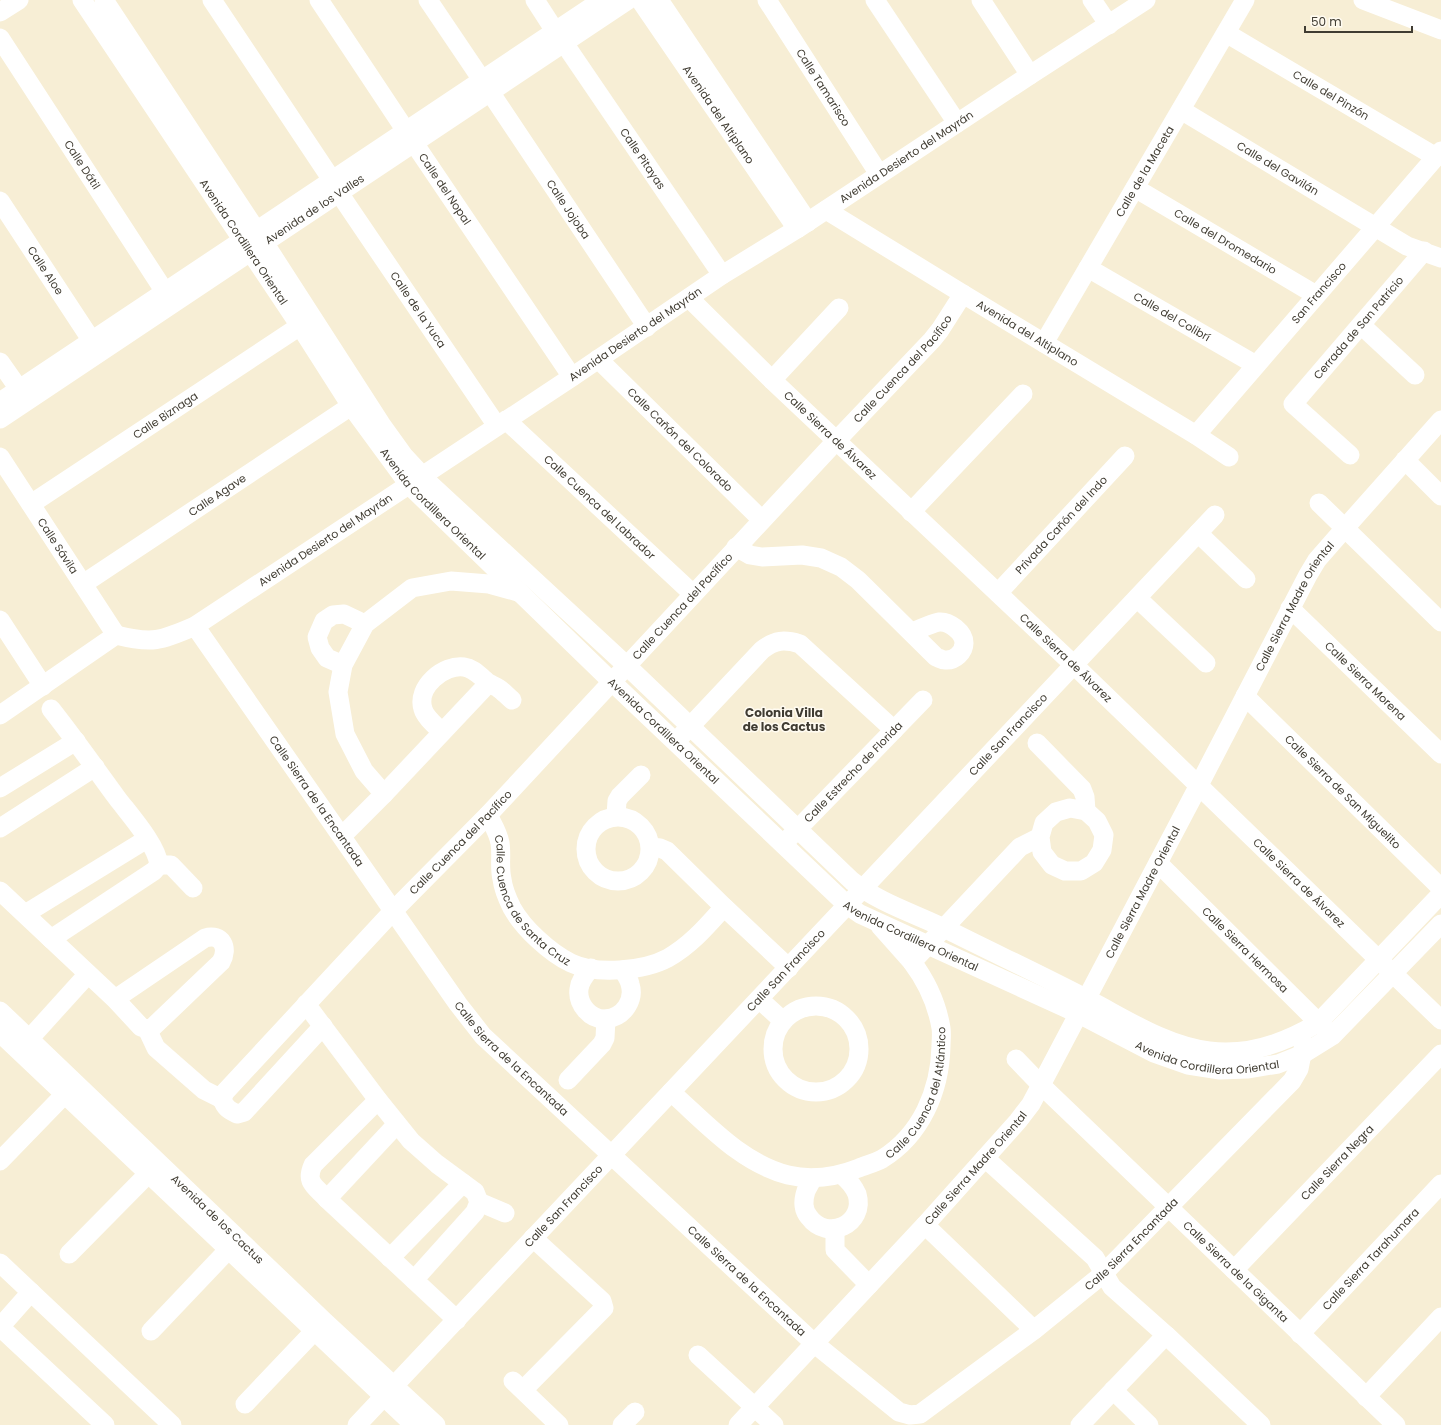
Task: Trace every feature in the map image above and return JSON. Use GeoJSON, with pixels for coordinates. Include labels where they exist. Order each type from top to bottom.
{"type":"FeatureCollection","features":[{"type":"Feature","properties":{"kind":"street"},"geometry":{"type":"LineString","coordinates":[[0,12],[19,0]]}},
{"type":"Feature","properties":{"kind":"street","name":"Avenida Cordillera Oriental"},"geometry":{"type":"LineString","coordinates":[[82,0],[404,456],[415,480],[626,665],[798,830],[862,889],[876,898],[944,928],[1083,1007],[1154,1053],[1188,1065],[1220,1070],[1247,1069],[1278,1064],[1303,1054],[1332,1036],[1441,924]]}},
{"type":"Feature","properties":{"kind":"street","name":"Avenida Cordillera Oriental"},"geometry":{"type":"LineString","coordinates":[[104,0],[253,241],[300,326],[351,406],[472,547],[783,845],[847,905],[860,914],[929,945],[1184,1047],[1210,1051],[1238,1052],[1270,1046],[1296,1036],[1311,1027],[1379,960],[1441,894]]}},
{"type":"Feature","properties":{"kind":"street","name":"Calle de la Yuca"},"geometry":{"type":"LineString","coordinates":[[212,0],[335,186],[502,423]]}},
{"type":"Feature","properties":{"kind":"street","name":"Calle del Nopal"},"geometry":{"type":"LineString","coordinates":[[320,0],[410,137],[572,377]]}},
{"type":"Feature","properties":{"kind":"street","name":"Calle Jojoba"},"geometry":{"type":"LineString","coordinates":[[428,0],[647,327]]}},
{"type":"Feature","properties":{"kind":"street","name":"Calle Pitayas"},"geometry":{"type":"LineString","coordinates":[[535,0],[722,275]]}},
{"type":"Feature","properties":{"kind":"street","name":"Avenida de los Valles"},"geometry":{"type":"LineString","coordinates":[[560,37],[602,0]]}},
{"type":"Feature","properties":{"kind":"street","name":"Avenida de los Valles"},"geometry":{"type":"LineString","coordinates":[[0,419],[253,241],[335,186],[560,37],[628,0]]}},
{"type":"Feature","properties":{"kind":"street","name":"Avenida del Altiplano"},"geometry":{"type":"LineString","coordinates":[[640,0],[802,225]]}},
{"type":"Feature","properties":{"kind":"street","name":"Avenida del Altiplano"},"geometry":{"type":"LineString","coordinates":[[659,0],[802,225]]}},
{"type":"Feature","properties":{"kind":"street","name":"Calle Tamarisco"},"geometry":{"type":"LineString","coordinates":[[767,0],[880,174]]}},
{"type":"Feature","properties":{"kind":"street"},"geometry":{"type":"LineString","coordinates":[[875,0],[957,123]]}},
{"type":"Feature","properties":{"kind":"street"},"geometry":{"type":"LineString","coordinates":[[981,0],[1030,74]]}},
{"type":"Feature","properties":{"kind":"street"},"geometry":{"type":"LineString","coordinates":[[1092,0],[1108,25]]}},
{"type":"Feature","properties":{"kind":"street","name":"Avenida Desierto del Mayrán"},"geometry":{"type":"LineString","coordinates":[[116,635],[149,641],[169,637],[195,626],[572,377],[722,275],[826,210],[1030,74],[1146,0]]}},
{"type":"Feature","properties":{"kind":"street","name":"Calle de la Maceta"},"geometry":{"type":"LineString","coordinates":[[1044,343],[1244,0]]}},
{"type":"Feature","properties":{"kind":"street"},"geometry":{"type":"LineString","coordinates":[[1363,0],[1441,30]]}},
{"type":"Feature","properties":{"kind":"street","name":"Calle del Pinzón"},"geometry":{"type":"LineString","coordinates":[[1226,33],[1439,154]]}},
{"type":"Feature","properties":{"kind":"street","name":"Calle Dátil"},"geometry":{"type":"LineString","coordinates":[[0,38],[165,292]]}},
{"type":"Feature","properties":{"kind":"street","name":"Calle del Gavilán"},"geometry":{"type":"LineString","coordinates":[[1181,110],[1407,246],[1432,255]]}},
{"type":"Feature","properties":{"kind":"street","name":"San Francisco"},"geometry":{"type":"LineString","coordinates":[[1196,435],[1439,154]]}},
{"type":"Feature","properties":{"kind":"street","name":"Calle del Dromedario"},"geometry":{"type":"LineString","coordinates":[[1135,188],[1316,295]]}},
{"type":"Feature","properties":{"kind":"street","name":"Calle Aloe"},"geometry":{"type":"LineString","coordinates":[[0,201],[92,341]]}},
{"type":"Feature","properties":{"kind":"street","name":"Avenida del Altiplano"},"geometry":{"type":"LineString","coordinates":[[826,210],[1196,435],[1229,457]]}},
{"type":"Feature","properties":{"kind":"street","name":"Avenida de los Valles"},"geometry":{"type":"LineString","coordinates":[[0,402],[165,292],[253,241]]}},
{"type":"Feature","properties":{"kind":"street","name":"Cerrada de San Patricio"},"geometry":{"type":"LineString","coordinates":[[1350,455],[1293,404],[1361,325],[1432,255]]}},
{"type":"Feature","properties":{"kind":"street","name":"Calle del Colibrí"},"geometry":{"type":"LineString","coordinates":[[1088,268],[1256,366]]}},
{"type":"Feature","properties":{"kind":"street","name":"Calle Cuenca del Pacífico"},"geometry":{"type":"LineString","coordinates":[[222,1099],[225,1092],[306,1004],[394,910],[488,816],[611,681],[932,340],[963,294]]}},
{"type":"Feature","properties":{"kind":"street","name":"Calle Sierra de Álvarez"},"geometry":{"type":"LineString","coordinates":[[690,298],[772,380],[1074,665],[1441,1020]]}},
{"type":"Feature","properties":{"kind":"street"},"geometry":{"type":"LineString","coordinates":[[772,380],[839,308]]}},
{"type":"Feature","properties":{"kind":"street"},"geometry":{"type":"LineString","coordinates":[[1361,325],[1415,375]]}},
{"type":"Feature","properties":{"kind":"street","name":"Calle Biznaga"},"geometry":{"type":"LineString","coordinates":[[31,504],[300,326]]}},
{"type":"Feature","properties":{"kind":"street","name":"Calle Cañón del Colorado"},"geometry":{"type":"LineString","coordinates":[[598,359],[762,520]]}},
{"type":"Feature","properties":{"kind":"street"},"geometry":{"type":"LineString","coordinates":[[0,362],[19,389]]}},
{"type":"Feature","properties":{"kind":"street"},"geometry":{"type":"LineString","coordinates":[[911,512],[1023,394]]}},
{"type":"Feature","properties":{"kind":"street","name":"Calle Agave"},"geometry":{"type":"LineString","coordinates":[[83,584],[351,406]]}},
{"type":"Feature","properties":{"kind":"street","name":"Calle Sierra Madre Oriental"},"geometry":{"type":"LineString","coordinates":[[738,1425],[925,1225],[1018,1121],[1031,1104],[1042,1086],[1308,575],[1317,560],[1441,420]]}},
{"type":"Feature","properties":{"kind":"street","name":"Calle Cuenca del Labrador"},"geometry":{"type":"LineString","coordinates":[[502,423],[693,594]]}},
{"type":"Feature","properties":{"kind":"street","name":"Privada Cañón del Indo"},"geometry":{"type":"LineString","coordinates":[[998,593],[1125,456]]}},
{"type":"Feature","properties":{"kind":"street","name":"Calle Sávila"},"geometry":{"type":"LineString","coordinates":[[0,457],[116,635]]}},
{"type":"Feature","properties":{"kind":"street"},"geometry":{"type":"LineString","coordinates":[[1405,460],[1441,496]]}},
{"type":"Feature","properties":{"kind":"street"},"geometry":{"type":"LineString","coordinates":[[1319,503],[1441,622]]}},
{"type":"Feature","properties":{"kind":"street","name":"Calle San Francisco"},"geometry":{"type":"LineString","coordinates":[[357,1425],[1215,515]]}},
{"type":"Feature","properties":{"kind":"street"},"geometry":{"type":"LineString","coordinates":[[1198,533],[1246,579]]}},
{"type":"Feature","properties":{"kind":"street"},"geometry":{"type":"LineString","coordinates":[[736,548],[750,555],[762,557],[802,555],[821,558],[841,567],[858,580],[912,632]]}},
{"type":"Feature","properties":{"kind":"street"},"geometry":{"type":"LineString","coordinates":[[384,794],[364,771],[345,734],[338,692],[343,665],[365,624],[412,588],[427,585],[451,581],[466,582],[489,584],[521,593]]}},
{"type":"Feature","properties":{"kind":"street"},"geometry":{"type":"LineString","coordinates":[[1137,598],[1206,663]]}},
{"type":"Feature","properties":{"kind":"street","name":"Calle Sierra Morena"},"geometry":{"type":"LineString","coordinates":[[1290,608],[1441,754]]}},
{"type":"Feature","properties":{"kind":"street"},"geometry":{"type":"LineString","coordinates":[[343,665],[328,658],[320,648],[317,636],[324,621],[333,615],[344,614],[365,624]]}},
{"type":"Feature","properties":{"kind":"street"},"geometry":{"type":"LineString","coordinates":[[0,620],[43,686]]}},
{"type":"Feature","properties":{"kind":"street","name":"Calle Sierra de la Encantada"},"geometry":{"type":"LineString","coordinates":[[195,626],[458,1004],[483,1036],[815,1344],[899,1412],[910,1415]]}},
{"type":"Feature","properties":{"kind":"street"},"geometry":{"type":"LineString","coordinates":[[0,715],[116,635]]}},
{"type":"Feature","properties":{"kind":"street"},"geometry":{"type":"LineString","coordinates":[[676,742],[762,650],[770,644],[780,641],[791,641],[800,644],[894,730]]}},
{"type":"Feature","properties":{"kind":"street"},"geometry":{"type":"LineString","coordinates":[[442,732],[430,720],[423,709],[422,697],[426,687],[442,671],[452,667],[466,667],[481,675],[485,681],[498,688],[512,700]]}},
{"type":"Feature","properties":{"kind":"street"},"geometry":{"type":"LineString","coordinates":[[342,836],[384,794],[485,687],[485,681]]}},
{"type":"Feature","properties":{"kind":"street","name":"Calle Sierra de San Miguelito"},"geometry":{"type":"LineString","coordinates":[[1245,696],[1441,888]]}},
{"type":"Feature","properties":{"kind":"street","name":"Calle Estrecho de Florida"},"geometry":{"type":"LineString","coordinates":[[783,845],[923,700]]}},
{"type":"Feature","properties":{"kind":"street"},"geometry":{"type":"LineString","coordinates":[[51,709],[147,838],[158,858],[159,865]]}},
{"type":"Feature","properties":{"kind":"street"},"geometry":{"type":"LineString","coordinates":[[0,788],[76,741]]}},
{"type":"Feature","properties":{"kind":"street"},"geometry":{"type":"LineString","coordinates":[[1037,743],[1082,789],[1085,797],[1086,811]]}},
{"type":"Feature","properties":{"kind":"street"},"geometry":{"type":"LineString","coordinates":[[0,828],[94,767]]}},
{"type":"Feature","properties":{"kind":"street"},"geometry":{"type":"LineString","coordinates":[[616,816],[617,801],[620,796],[642,776]]}},
{"type":"Feature","properties":{"kind":"street"},"geometry":{"type":"LineString","coordinates":[[1070,808],[1086,811],[1097,821],[1104,835],[1102,850],[1094,863],[1081,871],[1065,871],[1052,865],[1042,852],[1040,837],[1044,823],[1056,812],[1070,808]]}},
{"type":"Feature","properties":{"kind":"street","name":"Calle Cuenca de Santa Cruz"},"geometry":{"type":"LineString","coordinates":[[488,816],[496,830],[500,844],[502,879],[512,908],[529,930],[549,950],[572,964],[592,968],[622,970],[642,968],[668,958],[695,938],[724,907]]}},
{"type":"Feature","properties":{"kind":"street"},"geometry":{"type":"LineString","coordinates":[[616,816],[629,818],[640,824],[648,835],[651,847],[649,860],[643,871],[633,878],[620,882],[608,880],[597,873],[589,863],[586,851],[588,838],[594,827],[604,819],[616,816]]}},
{"type":"Feature","properties":{"kind":"street"},"geometry":{"type":"LineString","coordinates":[[912,962],[1020,847],[1040,837]]}},
{"type":"Feature","properties":{"kind":"street"},"geometry":{"type":"LineString","coordinates":[[24,914],[147,838]]}},
{"type":"Feature","properties":{"kind":"street"},"geometry":{"type":"LineString","coordinates":[[651,847],[660,848],[667,851],[789,968]]}},
{"type":"Feature","properties":{"kind":"street","name":"Calle Sierra Hermosa"},"geometry":{"type":"LineString","coordinates":[[1158,863],[1311,1027],[1332,1036]]}},
{"type":"Feature","properties":{"kind":"street"},"geometry":{"type":"LineString","coordinates":[[51,939],[154,871],[159,865],[170,864],[193,888]]}},
{"type":"Feature","properties":{"kind":"street"},"geometry":{"type":"LineString","coordinates":[[0,891],[115,999],[141,1027],[147,1029],[153,1027],[221,962],[226,954],[225,946],[218,938],[212,936],[205,938],[115,999]]}},
{"type":"Feature","properties":{"kind":"street","name":"Calle Cuenca del Atlántico"},"geometry":{"type":"LineString","coordinates":[[671,1092],[739,1152],[765,1168],[789,1175],[814,1178],[842,1175],[881,1159],[902,1144],[922,1118],[934,1095],[941,1062],[941,1029],[934,1000],[920,972],[874,920]]}},
{"type":"Feature","properties":{"kind":"street","name":"Calle Cuenca de Santa Cruz"},"geometry":{"type":"LineString","coordinates":[[592,968],[583,977],[579,988],[580,999],[585,1010],[594,1016],[606,1019]]}},
{"type":"Feature","properties":{"kind":"street"},"geometry":{"type":"LineString","coordinates":[[568,1080],[602,1044],[605,1038],[606,1019],[618,1016],[627,1007],[632,995],[630,982],[622,970]]}},
{"type":"Feature","properties":{"kind":"street"},"geometry":{"type":"LineString","coordinates":[[24,1045],[88,974]]}},
{"type":"Feature","properties":{"kind":"street"},"geometry":{"type":"LineString","coordinates":[[759,999],[782,1020]]}},
{"type":"Feature","properties":{"kind":"street"},"geometry":{"type":"LineString","coordinates":[[306,1004],[378,1100],[416,1146],[437,1164],[475,1192],[479,1202],[475,1212],[414,1280]]}},
{"type":"Feature","properties":{"kind":"street"},"geometry":{"type":"LineString","coordinates":[[813,1005],[830,1008],[844,1016],[855,1030],[859,1046],[857,1063],[849,1078],[835,1089],[818,1093],[802,1090],[787,1082],[776,1068],[772,1052],[774,1035],[782,1020],[796,1010],[813,1005]]}},
{"type":"Feature","properties":{"kind":"street","name":"Avenida de los Cactus"},"geometry":{"type":"LineString","coordinates":[[0,1011],[24,1045],[65,1094],[155,1170],[228,1250],[319,1326]]}},
{"type":"Feature","properties":{"kind":"street"},"geometry":{"type":"LineString","coordinates":[[147,1029],[156,1048],[204,1090],[222,1099],[224,1106],[237,1114],[244,1112],[323,1026]]}},
{"type":"Feature","properties":{"kind":"street","name":"Calle Sierra Encantada"},"geometry":{"type":"LineString","coordinates":[[910,1415],[920,1414],[1034,1330],[1103,1274],[1292,1081],[1299,1069],[1311,1027]]}},
{"type":"Feature","properties":{"kind":"street","name":"Avenida de los Cactus"},"geometry":{"type":"LineString","coordinates":[[0,1033],[24,1045],[389,1391],[436,1425]]}},
{"type":"Feature","properties":{"kind":"street","name":"Calle Sierra Negra"},"geometry":{"type":"LineString","coordinates":[[1234,1270],[1441,1054]]}},
{"type":"Feature","properties":{"kind":"street","name":"Calle Sierra de la Giganta"},"geometry":{"type":"LineString","coordinates":[[1016,1059],[1042,1086],[1396,1425]]}},
{"type":"Feature","properties":{"kind":"street"},"geometry":{"type":"LineString","coordinates":[[0,1161],[65,1094]]}},
{"type":"Feature","properties":{"kind":"street"},"geometry":{"type":"LineString","coordinates":[[378,1100],[313,1165],[309,1174],[310,1181],[327,1199],[456,1320]]}},
{"type":"Feature","properties":{"kind":"street"},"geometry":{"type":"LineString","coordinates":[[327,1199],[397,1124]]}},
{"type":"Feature","properties":{"kind":"street"},"geometry":{"type":"LineString","coordinates":[[985,1158],[1095,1258],[1112,1287],[1261,1425]]}},
{"type":"Feature","properties":{"kind":"street"},"geometry":{"type":"LineString","coordinates":[[70,1254],[155,1170]]}},
{"type":"Feature","properties":{"kind":"street"},"geometry":{"type":"LineString","coordinates":[[814,1178],[806,1191],[804,1202],[806,1214],[813,1223],[818,1226],[824,1229],[835,1229],[846,1225],[854,1217],[858,1206],[857,1194],[851,1184],[842,1175]]}},
{"type":"Feature","properties":{"kind":"street"},"geometry":{"type":"LineString","coordinates":[[390,1258],[463,1182]]}},
{"type":"Feature","properties":{"kind":"street","name":"Calle Sierra Tarahumara"},"geometry":{"type":"LineString","coordinates":[[1300,1334],[1441,1184]]}},
{"type":"Feature","properties":{"kind":"street"},"geometry":{"type":"LineString","coordinates":[[479,1202],[505,1213]]}},
{"type":"Feature","properties":{"kind":"street"},"geometry":{"type":"LineString","coordinates":[[925,1225],[1034,1330]]}},
{"type":"Feature","properties":{"kind":"street"},"geometry":{"type":"LineString","coordinates":[[835,1229],[835,1250],[869,1285]]}},
{"type":"Feature","properties":{"kind":"street"},"geometry":{"type":"LineString","coordinates":[[533,1238],[602,1300],[604,1308],[518,1385],[559,1425]]}},
{"type":"Feature","properties":{"kind":"street"},"geometry":{"type":"LineString","coordinates":[[151,1331],[228,1250]]}},
{"type":"Feature","properties":{"kind":"street"},"geometry":{"type":"LineString","coordinates":[[0,1263],[172,1425]]}},
{"type":"Feature","properties":{"kind":"street"},"geometry":{"type":"LineString","coordinates":[[31,1292],[0,1327],[105,1425]]}},
{"type":"Feature","properties":{"kind":"street"},"geometry":{"type":"LineString","coordinates":[[1366,1397],[1441,1317]]}},
{"type":"Feature","properties":{"kind":"street"},"geometry":{"type":"LineString","coordinates":[[246,1404],[319,1326]]}},
{"type":"Feature","properties":{"kind":"street"},"geometry":{"type":"LineString","coordinates":[[1080,1425],[1166,1336]]}},
{"type":"Feature","properties":{"kind":"street"},"geometry":{"type":"LineString","coordinates":[[698,1355],[774,1425]]}},
{"type":"Feature","properties":{"kind":"street"},"geometry":{"type":"LineString","coordinates":[[1113,1390],[1148,1425]]}},
{"type":"Feature","properties":{"kind":"street","name":"Avenida de los Cactus"},"geometry":{"type":"LineString","coordinates":[[389,1391],[414,1425]]}},
{"type":"Feature","properties":{"kind":"street"},"geometry":{"type":"LineString","coordinates":[[622,1425],[635,1412]]}},
{"type":"Feature","properties":{"kind":"district","name":"Colonia Villa de los Cactus"},"geometry":{"type":"Point","coordinates":[784,719]}}]}
